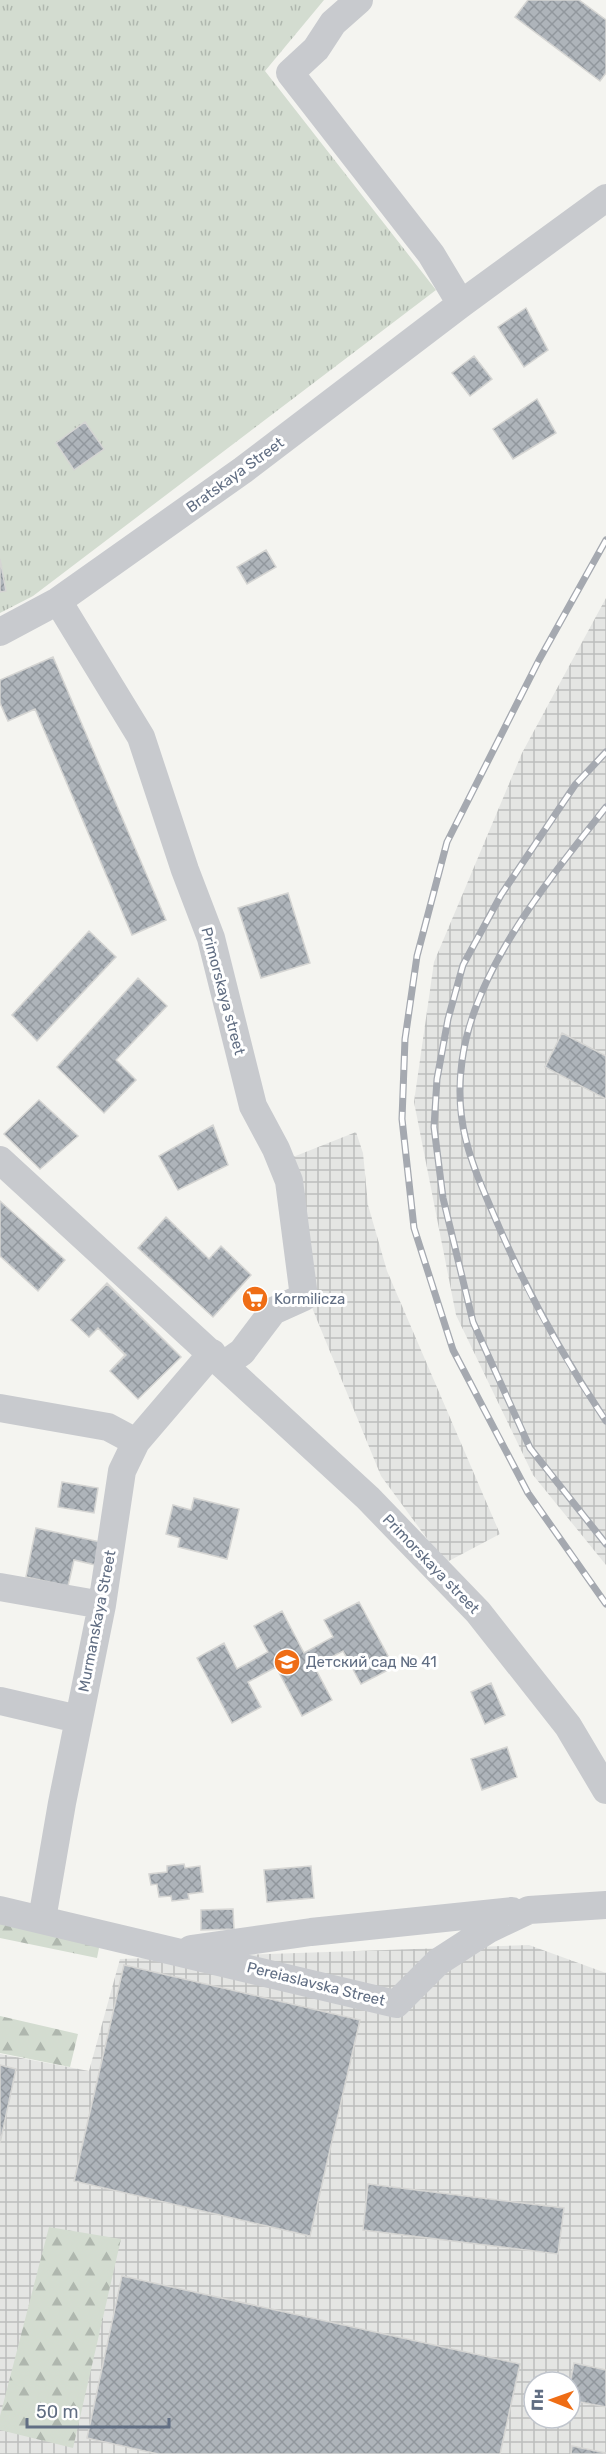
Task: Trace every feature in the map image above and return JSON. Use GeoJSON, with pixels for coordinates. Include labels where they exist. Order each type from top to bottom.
{"type":"FeatureCollection","features":[{"type":"Feature","properties":{"kind":"street"},"geometry":{"type":"LineString","coordinates":[[359,0],[333,23],[316,48],[290,74],[431,254],[461,304]]}},
{"type":"Feature","properties":{"kind":"street","name":"Bratskaya Street"},"geometry":{"type":"LineString","coordinates":[[0,632],[58,601],[243,470],[461,304],[606,198]]}},
{"type":"Feature","properties":{"kind":"street","name":"Primorskaya street"},"geometry":{"type":"LineString","coordinates":[[58,601],[141,737],[185,870],[211,938],[253,1106],[276,1149],[289,1181],[304,1297],[273,1311],[242,1352],[218,1358]]}},
{"type":"Feature","properties":{"kind":"street","name":"Primorskaya street"},"geometry":{"type":"LineString","coordinates":[[0,1160],[368,1498],[478,1612],[568,1726],[606,1790]]}},
{"type":"Feature","properties":{"kind":"street","name":"Murmanskaya Street"},"geometry":{"type":"LineString","coordinates":[[42,1919],[78,1719],[102,1605],[122,1471],[136,1442],[218,1358]]}},
{"type":"Feature","properties":{"kind":"street"},"geometry":{"type":"LineString","coordinates":[[0,1408],[108,1428],[136,1442]]}},
{"type":"Feature","properties":{"kind":"street"},"geometry":{"type":"LineString","coordinates":[[0,1587],[102,1605]]}},
{"type":"Feature","properties":{"kind":"street"},"geometry":{"type":"LineString","coordinates":[[0,1701],[78,1719]]}},
{"type":"Feature","properties":{"kind":"street","name":"Pereiaslavska Street"},"geometry":{"type":"LineString","coordinates":[[0,1910],[396,2004],[438,1962],[489,1929],[529,1910],[606,1905]]}},
{"type":"Feature","properties":{"kind":"street"},"geometry":{"type":"LineString","coordinates":[[177,1951],[311,1932],[529,1910]]}},
{"type":"Feature","properties":{"kind":"shaded area"},"geometry":{"type":"Polygon","coordinates":[[[606,598],[606,1565],[533,1475],[456,1315],[414,1102],[434,962],[522,753],[606,598]]]}},
{"type":"Feature","properties":{"kind":"shaded area"},"geometry":{"type":"Polygon","coordinates":[[[356,1132],[363,1153],[368,1205],[387,1271],[500,1534],[445,1563],[381,1476],[297,1271],[288,1159],[356,1132]]]}},
{"type":"Feature","properties":{"kind":"shaded area"},"geometry":{"type":"Polygon","coordinates":[[[529,1945],[606,1973],[606,2454],[0,2454],[0,2054],[89,2071],[120,1959],[529,1945]]]}},
{"type":"Feature","properties":{"kind":"green space"},"geometry":{"type":"Polygon","coordinates":[[[0,0],[324,0],[265,71],[436,290],[33,596],[0,613],[0,0]]]}},
{"type":"Feature","properties":{"kind":"green space"},"geometry":{"type":"Polygon","coordinates":[[[0,1922],[100,1943],[97,1958],[0,1938],[0,1922]]]}},
{"type":"Feature","properties":{"kind":"green space"},"geometry":{"type":"Polygon","coordinates":[[[0,2016],[78,2034],[70,2067],[0,2053],[0,2016]]]}},
{"type":"Feature","properties":{"kind":"green space"},"geometry":{"type":"Polygon","coordinates":[[[49,2227],[121,2239],[73,2448],[0,2430],[0,2416],[49,2227]]]}},
{"type":"Feature","properties":{"kind":"building"},"geometry":{"type":"Polygon","coordinates":[[[528,0],[579,0],[606,20],[606,73],[600,81],[515,17],[528,0]]]}},
{"type":"Feature","properties":{"kind":"building"},"geometry":{"type":"Polygon","coordinates":[[[526,308],[548,350],[524,367],[498,327],[526,308]]]}},
{"type":"Feature","properties":{"kind":"building"},"geometry":{"type":"Polygon","coordinates":[[[474,356],[492,379],[470,396],[452,373],[474,356]]]}},
{"type":"Feature","properties":{"kind":"building"},"geometry":{"type":"Polygon","coordinates":[[[537,399],[556,433],[513,459],[493,429],[537,399]]]}},
{"type":"Feature","properties":{"kind":"building"},"geometry":{"type":"Polygon","coordinates":[[[85,422],[104,449],[74,470],[56,443],[85,422]]]}},
{"type":"Feature","properties":{"kind":"building"},"geometry":{"type":"Polygon","coordinates":[[[266,550],[276,567],[247,584],[237,567],[266,550]]]}},
{"type":"Feature","properties":{"kind":"building"},"geometry":{"type":"Polygon","coordinates":[[[0,559],[6,591],[0,592],[0,559]]]}},
{"type":"Feature","properties":{"kind":"building"},"geometry":{"type":"Polygon","coordinates":[[[53,657],[166,920],[132,935],[35,709],[8,721],[0,703],[0,680],[53,657]]]}},
{"type":"Feature","properties":{"kind":"building"},"geometry":{"type":"Polygon","coordinates":[[[288,893],[310,963],[261,978],[238,908],[288,893]]]}},
{"type":"Feature","properties":{"kind":"building"},"geometry":{"type":"Polygon","coordinates":[[[89,931],[116,957],[37,1041],[12,1015],[89,931]]]}},
{"type":"Feature","properties":{"kind":"building"},"geometry":{"type":"Polygon","coordinates":[[[138,978],[167,1006],[116,1060],[136,1080],[104,1113],[57,1067],[138,978]]]}},
{"type":"Feature","properties":{"kind":"building"},"geometry":{"type":"Polygon","coordinates":[[[562,1033],[606,1056],[606,1099],[545,1067],[562,1033]]]}},
{"type":"Feature","properties":{"kind":"building"},"geometry":{"type":"Polygon","coordinates":[[[39,1100],[78,1136],[40,1169],[4,1134],[39,1100]]]}},
{"type":"Feature","properties":{"kind":"building"},"geometry":{"type":"Polygon","coordinates":[[[213,1125],[228,1165],[178,1190],[159,1156],[213,1125]]]}},
{"type":"Feature","properties":{"kind":"building"},"geometry":{"type":"Polygon","coordinates":[[[0,1201],[65,1260],[38,1291],[0,1256],[0,1201]]]}},
{"type":"Feature","properties":{"kind":"building"},"geometry":{"type":"Polygon","coordinates":[[[166,1217],[209,1259],[221,1246],[251,1275],[213,1317],[138,1248],[166,1217]]]}},
{"type":"Feature","properties":{"kind":"building"},"geometry":{"type":"Polygon","coordinates":[[[107,1283],[181,1357],[138,1399],[110,1371],[125,1355],[98,1328],[89,1337],[71,1320],[107,1283]]]}},
{"type":"Feature","properties":{"kind":"building"},"geometry":{"type":"Polygon","coordinates":[[[107,1284],[181,1357],[138,1399],[110,1371],[126,1355],[98,1328],[89,1337],[71,1320],[107,1284]]]}},
{"type":"Feature","properties":{"kind":"building"},"geometry":{"type":"Polygon","coordinates":[[[62,1482],[98,1488],[94,1513],[58,1507],[62,1482]]]}},
{"type":"Feature","properties":{"kind":"building"},"geometry":{"type":"Polygon","coordinates":[[[194,1498],[239,1509],[227,1559],[178,1547],[180,1538],[166,1534],[173,1505],[191,1510],[194,1498]]]}},
{"type":"Feature","properties":{"kind":"building"},"geometry":{"type":"Polygon","coordinates":[[[36,1528],[105,1543],[100,1566],[74,1560],[68,1586],[26,1577],[36,1528]]]}},
{"type":"Feature","properties":{"kind":"building","name":"Детский сад № 41"},"geometry":{"type":"Polygon","coordinates":[[[359,1602],[394,1667],[361,1684],[343,1651],[314,1666],[332,1700],[302,1716],[276,1667],[248,1682],[261,1707],[232,1723],[197,1658],[224,1643],[237,1669],[268,1652],[254,1626],[282,1611],[304,1653],[333,1637],[324,1620],[359,1602]]]}},
{"type":"Feature","properties":{"kind":"building"},"geometry":{"type":"Polygon","coordinates":[[[491,1683],[505,1715],[485,1724],[471,1692],[491,1683]]]}},
{"type":"Feature","properties":{"kind":"building"},"geometry":{"type":"Polygon","coordinates":[[[507,1747],[517,1777],[482,1790],[471,1759],[507,1747]]]}},
{"type":"Feature","properties":{"kind":"building"},"geometry":{"type":"Polygon","coordinates":[[[184,1864],[185,1868],[200,1866],[203,1892],[188,1894],[189,1899],[172,1901],[171,1896],[159,1897],[157,1884],[151,1885],[149,1874],[167,1872],[167,1866],[184,1864]]]}},
{"type":"Feature","properties":{"kind":"building"},"geometry":{"type":"Polygon","coordinates":[[[311,1866],[314,1898],[267,1902],[264,1870],[311,1866]]]}},
{"type":"Feature","properties":{"kind":"building"},"geometry":{"type":"Polygon","coordinates":[[[233,1909],[234,1929],[201,1930],[201,1910],[233,1909]]]}},
{"type":"Feature","properties":{"kind":"building"},"geometry":{"type":"Polygon","coordinates":[[[124,1965],[360,2020],[310,2236],[74,2181],[124,1965]]]}},
{"type":"Feature","properties":{"kind":"building"},"geometry":{"type":"Polygon","coordinates":[[[0,2065],[16,2069],[0,2143],[0,2065]]]}},
{"type":"Feature","properties":{"kind":"building"},"geometry":{"type":"Polygon","coordinates":[[[368,2184],[564,2208],[558,2254],[363,2230],[368,2184]]]}},
{"type":"Feature","properties":{"kind":"building"},"geometry":{"type":"Polygon","coordinates":[[[122,2276],[520,2364],[500,2454],[158,2454],[87,2438],[122,2276]]]}},
{"type":"Feature","properties":{"kind":"building"},"geometry":{"type":"Polygon","coordinates":[[[574,2363],[606,2370],[606,2407],[582,2402],[582,2370],[573,2370],[574,2363]]]}},
{"type":"Feature","properties":{"kind":"building"},"geometry":{"type":"Polygon","coordinates":[[[572,2446],[606,2453],[606,2454],[571,2454],[572,2446]]]}},
{"type":"Feature","properties":{"kind":"railway"},"geometry":{"type":"LineString","coordinates":[[606,540],[539,660],[447,842],[417,956],[405,1039],[402,1119],[414,1228],[453,1350],[528,1493],[606,1604]]}},
{"type":"Feature","properties":{"kind":"railway"},"geometry":{"type":"LineString","coordinates":[[606,752],[575,785],[501,895],[463,965],[448,1019],[437,1079],[434,1127],[443,1198],[473,1322],[530,1448],[606,1544]]}},
{"type":"Feature","properties":{"kind":"railway"},"geometry":{"type":"LineString","coordinates":[[606,807],[539,894],[498,959],[469,1027],[460,1085],[463,1127],[481,1186],[548,1327],[606,1421]]}},
{"type":"Feature","properties":{"kind":"place","name":"Kormilicza"},"geometry":{"type":"Point","coordinates":[255,1299]}},
{"type":"Feature","properties":{"kind":"place","name":"Детский сад № 41"},"geometry":{"type":"Point","coordinates":[287,1662]}}]}
